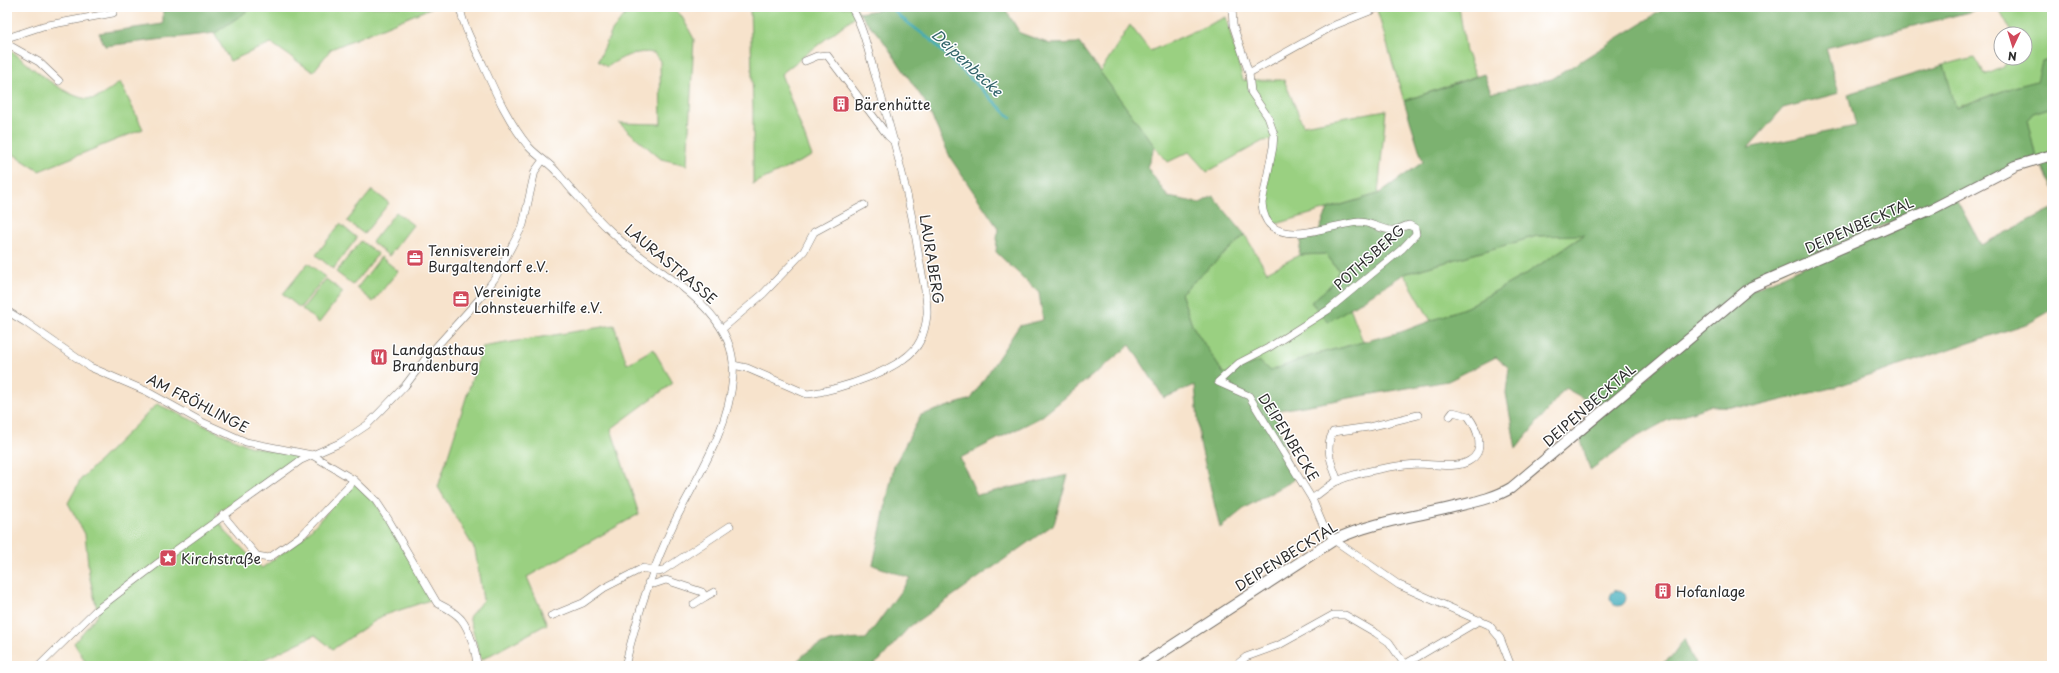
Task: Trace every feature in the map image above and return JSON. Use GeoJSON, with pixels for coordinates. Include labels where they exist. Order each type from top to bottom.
{"type":"FeatureCollection","features":[{"type":"Feature","properties":{"kind":"main road","name":"DEIPENBECKTAL"},"geometry":{"type":"LineString","coordinates":[[1141,666],[1334,540],[1348,533],[1476,502],[1504,492],[1518,483],[1751,287],[1934,208],[2015,166],[2052,155]]}},
{"type":"Feature","properties":{"kind":"street","name":"LAURASTRASSE"},"geometry":{"type":"LineString","coordinates":[[460,7],[473,45],[513,126],[530,149],[554,170],[579,200],[621,240],[691,294],[713,317],[722,329],[734,365],[731,392],[715,444],[652,571],[625,666]]}},
{"type":"Feature","properties":{"kind":"street","name":"LAURABERG"},"geometry":{"type":"LineString","coordinates":[[734,365],[747,368],[807,394],[815,393],[834,389],[876,373],[909,355],[919,343],[925,328],[927,314],[926,300],[917,240],[895,142],[863,38],[851,7]]}},
{"type":"Feature","properties":{"kind":"street","name":"POTHSBERG"},"geometry":{"type":"LineString","coordinates":[[1218,382],[1239,363],[1268,348],[1328,310],[1402,249],[1416,234],[1415,228],[1410,225],[1396,230],[1390,230],[1363,222],[1308,232],[1276,230],[1271,228],[1262,210],[1262,203],[1274,147],[1274,134],[1268,117],[1251,92],[1249,73],[1233,25],[1232,7]]}},
{"type":"Feature","properties":{"kind":"street"},"geometry":{"type":"LineString","coordinates":[[1249,73],[1335,25],[1380,7]]}},
{"type":"Feature","properties":{"kind":"street"},"geometry":{"type":"LineString","coordinates":[[7,38],[43,26],[113,13]]}},
{"type":"Feature","properties":{"kind":"street"},"geometry":{"type":"LineString","coordinates":[[7,44],[39,62],[59,81]]}},
{"type":"Feature","properties":{"kind":"street","name":"LAURABERG"},"geometry":{"type":"LineString","coordinates":[[805,61],[817,56],[827,55],[888,136],[895,142]]}},
{"type":"Feature","properties":{"kind":"street"},"geometry":{"type":"LineString","coordinates":[[39,666],[95,611],[223,515],[301,460],[340,443],[367,424],[405,386],[426,358],[482,296],[495,278],[523,225],[535,171],[542,160]]}},
{"type":"Feature","properties":{"kind":"street"},"geometry":{"type":"LineString","coordinates":[[722,329],[763,294],[804,251],[814,232],[864,205]]}},
{"type":"Feature","properties":{"kind":"street","name":"AM FRÖHLINGE"},"geometry":{"type":"LineString","coordinates":[[7,311],[26,322],[90,367],[146,391],[231,436],[254,444],[312,455],[354,480],[376,501],[437,603],[451,610],[461,619],[469,638],[477,666]]}},
{"type":"Feature","properties":{"kind":"street","name":"DEIPENBECKE"},"geometry":{"type":"LineString","coordinates":[[1218,382],[1248,396],[1312,499],[1323,525],[1334,540],[1399,585],[1421,596],[1480,620],[1495,631],[1511,666]]}},
{"type":"Feature","properties":{"kind":"street"},"geometry":{"type":"LineString","coordinates":[[1312,499],[1338,481],[1400,465],[1454,465],[1469,462],[1478,451],[1479,440],[1476,431],[1468,416],[1453,412],[1450,416]]}},
{"type":"Feature","properties":{"kind":"street"},"geometry":{"type":"LineString","coordinates":[[1338,481],[1331,462],[1329,450],[1330,437],[1334,432],[1369,427],[1418,415]]}},
{"type":"Feature","properties":{"kind":"street"},"geometry":{"type":"LineString","coordinates":[[223,515],[257,556],[270,558],[303,534],[354,480]]}},
{"type":"Feature","properties":{"kind":"street"},"geometry":{"type":"LineString","coordinates":[[551,616],[583,602],[632,572],[642,568],[652,571],[662,571],[730,526]]}},
{"type":"Feature","properties":{"kind":"street"},"geometry":{"type":"LineString","coordinates":[[648,583],[654,584],[666,580],[702,592],[705,597]]}},
{"type":"Feature","properties":{"kind":"street"},"geometry":{"type":"LineString","coordinates":[[694,604],[714,592]]}},
{"type":"Feature","properties":{"kind":"street"},"geometry":{"type":"LineString","coordinates":[[1236,665],[1246,657],[1279,645],[1333,614],[1345,616],[1389,642],[1403,665],[1480,620]]}},
{"type":"Feature","properties":{"kind":"green space"},"geometry":{"type":"Polygon","coordinates":[[[163,7],[253,7],[215,33],[105,46],[99,33],[163,24],[163,7]]]}},
{"type":"Feature","properties":{"kind":"green space"},"geometry":{"type":"Polygon","coordinates":[[[253,7],[309,7],[319,10],[324,7],[433,7],[331,49],[313,72],[271,43],[230,61],[214,33],[253,7]]]}},
{"type":"Feature","properties":{"kind":"green space"},"geometry":{"type":"Polygon","coordinates":[[[631,7],[671,7],[681,15],[694,39],[687,165],[661,159],[619,123],[661,124],[660,61],[654,53],[635,53],[618,60],[607,67],[598,61],[612,31],[631,7]]]}},
{"type":"Feature","properties":{"kind":"green space"},"geometry":{"type":"Polygon","coordinates":[[[750,7],[856,7],[859,13],[781,74],[812,156],[753,184],[753,108],[750,7]]]}},
{"type":"Feature","properties":{"kind":"green space"},"geometry":{"type":"Polygon","coordinates":[[[895,7],[1004,7],[1020,33],[1050,44],[1079,43],[1155,147],[1147,167],[1168,197],[1200,203],[1213,196],[1245,235],[1181,293],[1192,325],[1223,373],[1227,374],[1259,361],[1270,371],[1313,355],[1401,332],[1467,307],[1526,274],[1584,235],[1537,236],[1404,274],[1328,322],[1311,302],[1328,288],[1339,271],[1326,254],[1299,255],[1301,240],[1316,238],[1328,209],[1378,194],[1423,162],[1404,101],[1484,74],[1491,93],[1552,79],[1667,7],[1989,7],[1826,48],[1839,93],[1783,108],[1748,148],[1856,126],[1848,94],[1944,65],[1956,108],[2014,87],[2037,81],[2042,62],[2052,59],[2052,107],[2033,113],[2027,120],[2036,158],[1763,279],[1601,408],[1565,388],[1516,449],[1506,393],[1509,368],[1496,357],[1448,381],[1274,411],[1294,480],[1246,507],[1220,528],[1200,443],[1195,385],[1164,398],[1130,345],[1041,417],[960,458],[977,495],[1068,475],[1054,524],[909,627],[880,660],[872,666],[793,666],[809,651],[825,643],[866,639],[910,578],[873,565],[894,466],[921,415],[971,399],[1019,326],[1043,320],[1039,293],[996,252],[998,228],[951,159],[925,102],[882,39],[859,13],[895,7]]]}},
{"type":"Feature","properties":{"kind":"green space"},"geometry":{"type":"Polygon","coordinates":[[[1376,7],[1459,7],[1466,51],[1476,76],[1404,101],[1376,7]]]}},
{"type":"Feature","properties":{"kind":"green space"},"geometry":{"type":"Polygon","coordinates":[[[1998,7],[2052,7],[2052,59],[2042,62],[2038,81],[2014,87],[1955,108],[1944,65],[1974,57],[1985,75],[2004,66],[2033,66],[2033,26],[2009,26],[1998,7]]]}},
{"type":"Feature","properties":{"kind":"green space"},"geometry":{"type":"Polygon","coordinates":[[[1226,17],[1243,80],[1284,80],[1303,125],[1386,110],[1378,194],[1273,225],[1265,209],[1272,140],[1263,141],[1207,172],[1189,152],[1168,162],[1155,147],[1100,72],[1130,25],[1150,51],[1226,17]]]}},
{"type":"Feature","properties":{"kind":"green space"},"geometry":{"type":"Polygon","coordinates":[[[7,47],[37,72],[75,96],[86,99],[96,98],[120,82],[143,129],[39,171],[7,150],[7,47]]]}},
{"type":"Feature","properties":{"kind":"green space"},"geometry":{"type":"Polygon","coordinates":[[[2052,107],[2052,152],[2036,158],[2027,120],[2033,113],[2052,107]]]}},
{"type":"Feature","properties":{"kind":"green space"},"geometry":{"type":"Polygon","coordinates":[[[2052,153],[2052,189],[2039,157],[2052,153]]]}},
{"type":"Feature","properties":{"kind":"green space"},"geometry":{"type":"Polygon","coordinates":[[[372,190],[389,203],[364,234],[347,221],[372,190]]]}},
{"type":"Feature","properties":{"kind":"green space"},"geometry":{"type":"Polygon","coordinates":[[[1955,197],[1981,245],[2052,209],[2052,310],[2029,323],[1835,387],[1754,407],[1709,406],[1666,421],[1633,439],[1590,470],[1579,434],[1746,293],[1955,197]]]}},
{"type":"Feature","properties":{"kind":"green space"},"geometry":{"type":"Polygon","coordinates":[[[396,212],[413,225],[389,256],[372,242],[396,212]]]}},
{"type":"Feature","properties":{"kind":"green space"},"geometry":{"type":"Polygon","coordinates":[[[340,224],[357,238],[333,269],[316,255],[340,224]]]}},
{"type":"Feature","properties":{"kind":"green space"},"geometry":{"type":"Polygon","coordinates":[[[1585,234],[1526,274],[1467,307],[1431,321],[1404,274],[1537,236],[1585,234]]]}},
{"type":"Feature","properties":{"kind":"green space"},"geometry":{"type":"Polygon","coordinates":[[[1245,235],[1267,272],[1299,255],[1326,254],[1339,271],[1328,288],[1311,302],[1328,322],[1350,307],[1363,342],[1313,355],[1270,371],[1223,373],[1192,325],[1181,293],[1245,235]]]}},
{"type":"Feature","properties":{"kind":"green space"},"geometry":{"type":"Polygon","coordinates":[[[361,241],[378,254],[353,285],[336,272],[361,241]]]}},
{"type":"Feature","properties":{"kind":"green space"},"geometry":{"type":"Polygon","coordinates":[[[381,257],[398,271],[373,302],[357,288],[381,257]]]}},
{"type":"Feature","properties":{"kind":"green space"},"geometry":{"type":"Polygon","coordinates":[[[308,263],[325,277],[300,308],[283,294],[308,263]]]}},
{"type":"Feature","properties":{"kind":"green space"},"geometry":{"type":"Polygon","coordinates":[[[326,279],[343,292],[319,323],[302,309],[326,279]]]}},
{"type":"Feature","properties":{"kind":"green space"},"geometry":{"type":"Polygon","coordinates":[[[614,325],[627,364],[653,349],[673,383],[611,429],[639,514],[527,577],[547,624],[481,660],[469,617],[483,600],[475,550],[438,487],[482,347],[614,325]]]}},
{"type":"Feature","properties":{"kind":"green space"},"geometry":{"type":"Polygon","coordinates":[[[157,404],[249,446],[300,457],[216,514],[224,530],[262,568],[304,537],[355,482],[375,501],[433,599],[382,616],[333,649],[315,635],[250,666],[248,666],[245,661],[235,666],[88,666],[74,643],[98,614],[89,574],[85,534],[68,503],[81,479],[157,404]]]}},
{"type":"Feature","properties":{"kind":"green space"},"geometry":{"type":"Polygon","coordinates":[[[1684,639],[1696,666],[1659,666],[1671,657],[1684,639]]]}},
{"type":"Feature","properties":{"kind":"water"},"geometry":{"type":"Polygon","coordinates":[[[1618,590],[1625,595],[1626,598],[1621,605],[1618,606],[1611,601],[1610,598],[1615,591],[1618,590]]]}},
{"type":"Feature","properties":{"kind":"waterway","name":"Deipenbecke"},"geometry":{"type":"LineString","coordinates":[[891,7],[899,16],[932,41],[1011,118]]}},
{"type":"Feature","properties":{"kind":"place","name":"Bärenhütte"},"geometry":{"type":"Point","coordinates":[841,104]}},
{"type":"Feature","properties":{"kind":"place","name":"Tennisverein Burgaltendorf e.V."},"geometry":{"type":"Point","coordinates":[415,258]}},
{"type":"Feature","properties":{"kind":"place","name":"Vereinigte Lohnsteuerhilfe e.V."},"geometry":{"type":"Point","coordinates":[461,299]}},
{"type":"Feature","properties":{"kind":"place","name":"Landgasthaus Brandenburg"},"geometry":{"type":"Point","coordinates":[379,357]}},
{"type":"Feature","properties":{"kind":"place","name":"Kirchstraße"},"geometry":{"type":"Point","coordinates":[168,558]}},
{"type":"Feature","properties":{"kind":"place","name":"Hofanlage"},"geometry":{"type":"Point","coordinates":[1663,591]}}]}
